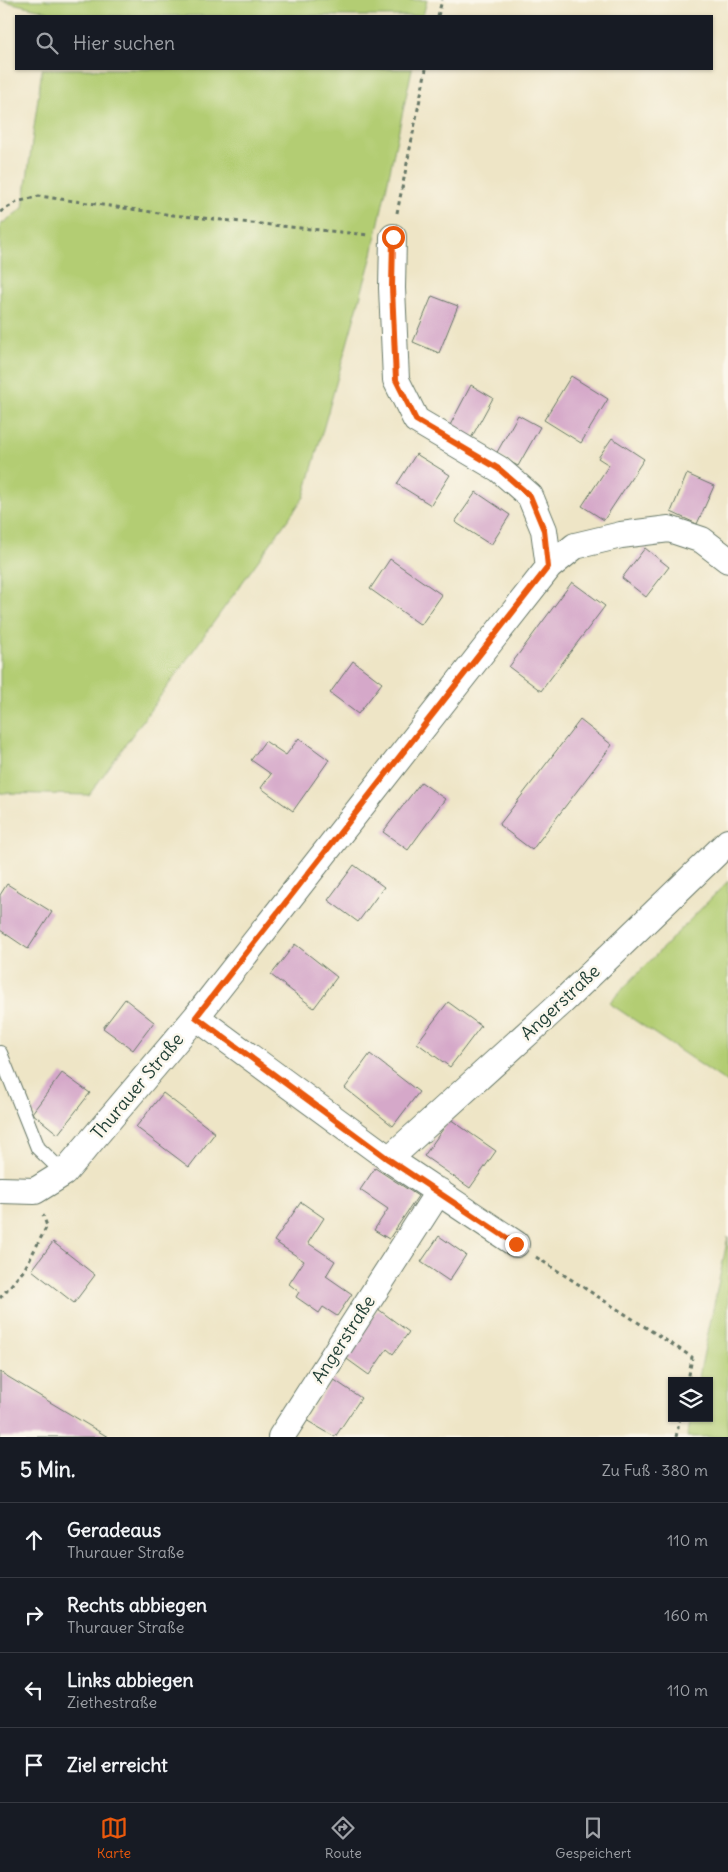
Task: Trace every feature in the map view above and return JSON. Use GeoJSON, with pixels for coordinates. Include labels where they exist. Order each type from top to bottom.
{"type":"FeatureCollection","features":[{"type":"Feature","properties":{"kind":"street"},"geometry":{"type":"LineString","coordinates":[[393,237],[392,288],[396,380],[416,420],[499,469],[530,496],[544,530],[548,567]]}},
{"type":"Feature","properties":{"kind":"street","name":"Thurauer Straße"},"geometry":{"type":"LineString","coordinates":[[35,1191],[64,1173],[196,1017],[548,567],[575,546],[622,535],[669,528],[702,540],[728,560]]}},
{"type":"Feature","properties":{"kind":"street","name":"Angerstraße"},"geometry":{"type":"LineString","coordinates":[[388,1159],[561,1002],[728,842]]}},
{"type":"Feature","properties":{"kind":"street"},"geometry":{"type":"LineString","coordinates":[[196,1017],[388,1159],[439,1191],[516,1244]]}},
{"type":"Feature","properties":{"kind":"street"},"geometry":{"type":"LineString","coordinates":[[0,1190],[35,1191]]}},
{"type":"Feature","properties":{"kind":"street","name":"Angerstraße"},"geometry":{"type":"LineString","coordinates":[[281,1437],[439,1191]]}},
{"type":"Feature","properties":{"kind":"lane"},"geometry":{"type":"LineString","coordinates":[[0,1053],[38,1148],[64,1173]]}},
{"type":"Feature","properties":{"kind":"path"},"geometry":{"type":"LineString","coordinates":[[438,15],[442,0]]}},
{"type":"Feature","properties":{"kind":"path"},"geometry":{"type":"LineString","coordinates":[[0,212],[17,202],[39,196],[173,215],[393,237],[406,161],[426,70]]}},
{"type":"Feature","properties":{"kind":"path"},"geometry":{"type":"LineString","coordinates":[[0,1298],[24,1270],[47,1226],[35,1191]]}},
{"type":"Feature","properties":{"kind":"path"},"geometry":{"type":"LineString","coordinates":[[516,1244],[692,1357],[689,1377]]}},
{"type":"Feature","properties":{"kind":"path"},"geometry":{"type":"LineString","coordinates":[[676,1437],[679,1422]]}},
{"type":"Feature","properties":{"kind":"green space"},"geometry":{"type":"Polygon","coordinates":[[[0,0],[427,0],[423,15],[50,15],[50,12],[0,0]]]}},
{"type":"Feature","properties":{"kind":"green space"},"geometry":{"type":"Polygon","coordinates":[[[42,70],[412,70],[371,259],[304,497],[89,795],[0,793],[0,225],[23,208],[42,70]]]}},
{"type":"Feature","properties":{"kind":"green space"},"geometry":{"type":"Polygon","coordinates":[[[728,881],[728,1083],[609,1003],[728,881]]]}},
{"type":"Feature","properties":{"kind":"green space"},"geometry":{"type":"Polygon","coordinates":[[[728,1237],[728,1437],[687,1437],[690,1422],[713,1422],[713,1377],[699,1377],[728,1237]]]}},
{"type":"Feature","properties":{"kind":"building"},"geometry":{"type":"Polygon","coordinates":[[[432,296],[458,306],[439,353],[413,342],[432,296]]]}},
{"type":"Feature","properties":{"kind":"building"},"geometry":{"type":"Polygon","coordinates":[[[571,376],[608,399],[581,443],[544,420],[571,376]]]}},
{"type":"Feature","properties":{"kind":"building"},"geometry":{"type":"Polygon","coordinates":[[[471,385],[493,398],[469,442],[448,429],[471,385]]]}},
{"type":"Feature","properties":{"kind":"building"},"geometry":{"type":"Polygon","coordinates":[[[518,415],[540,427],[518,466],[496,454],[518,415]]]}},
{"type":"Feature","properties":{"kind":"building"},"geometry":{"type":"Polygon","coordinates":[[[612,438],[644,459],[604,520],[582,506],[609,465],[598,458],[612,438]]]}},
{"type":"Feature","properties":{"kind":"building"},"geometry":{"type":"Polygon","coordinates":[[[416,454],[450,475],[431,505],[397,484],[416,454]]]}},
{"type":"Feature","properties":{"kind":"building"},"geometry":{"type":"Polygon","coordinates":[[[687,474],[714,486],[697,524],[671,512],[687,474]]]}},
{"type":"Feature","properties":{"kind":"building"},"geometry":{"type":"Polygon","coordinates":[[[476,492],[510,515],[491,545],[455,522],[476,492]]]}},
{"type":"Feature","properties":{"kind":"building"},"geometry":{"type":"Polygon","coordinates":[[[645,548],[669,567],[646,597],[622,578],[645,548]]]}},
{"type":"Feature","properties":{"kind":"building"},"geometry":{"type":"Polygon","coordinates":[[[390,559],[442,595],[421,625],[370,589],[390,559]]]}},
{"type":"Feature","properties":{"kind":"building"},"geometry":{"type":"Polygon","coordinates":[[[572,582],[605,606],[541,691],[509,667],[572,582]]]}},
{"type":"Feature","properties":{"kind":"building"},"geometry":{"type":"Polygon","coordinates":[[[353,661],[382,683],[358,714],[330,693],[353,661]]]}},
{"type":"Feature","properties":{"kind":"building"},"geometry":{"type":"Polygon","coordinates":[[[580,720],[612,745],[532,850],[499,825],[580,720]]]}},
{"type":"Feature","properties":{"kind":"building"},"geometry":{"type":"Polygon","coordinates":[[[299,738],[329,760],[293,811],[261,788],[271,774],[251,760],[265,741],[286,755],[299,738]]]}},
{"type":"Feature","properties":{"kind":"building"},"geometry":{"type":"Polygon","coordinates":[[[421,782],[445,799],[408,850],[383,832],[421,782]]]}},
{"type":"Feature","properties":{"kind":"building"},"geometry":{"type":"Polygon","coordinates":[[[354,865],[384,887],[358,922],[328,900],[354,865]]]}},
{"type":"Feature","properties":{"kind":"building"},"geometry":{"type":"Polygon","coordinates":[[[7,884],[52,912],[28,949],[0,930],[0,895],[7,884]]]}},
{"type":"Feature","properties":{"kind":"building"},"geometry":{"type":"Polygon","coordinates":[[[295,944],[337,977],[314,1008],[271,975],[295,944]]]}},
{"type":"Feature","properties":{"kind":"building"},"geometry":{"type":"Polygon","coordinates":[[[125,999],[154,1022],[133,1050],[103,1028],[125,999]]]}},
{"type":"Feature","properties":{"kind":"building"},"geometry":{"type":"Polygon","coordinates":[[[448,1002],[481,1026],[450,1067],[417,1043],[448,1002]]]}},
{"type":"Feature","properties":{"kind":"building"},"geometry":{"type":"Polygon","coordinates":[[[370,1054],[419,1092],[393,1126],[345,1088],[370,1054]]]}},
{"type":"Feature","properties":{"kind":"building"},"geometry":{"type":"Polygon","coordinates":[[[62,1073],[90,1093],[58,1134],[32,1113],[62,1073]]]}},
{"type":"Feature","properties":{"kind":"building"},"geometry":{"type":"Polygon","coordinates":[[[163,1093],[215,1133],[189,1167],[136,1127],[163,1093]]]}},
{"type":"Feature","properties":{"kind":"building"},"geometry":{"type":"Polygon","coordinates":[[[450,1119],[496,1151],[470,1188],[424,1156],[450,1119]]]}},
{"type":"Feature","properties":{"kind":"building"},"geometry":{"type":"Polygon","coordinates":[[[375,1168],[418,1196],[389,1239],[374,1230],[388,1209],[360,1190],[375,1168]]]}},
{"type":"Feature","properties":{"kind":"building"},"geometry":{"type":"Polygon","coordinates":[[[301,1202],[324,1218],[308,1243],[335,1261],[326,1276],[352,1294],[337,1316],[323,1307],[319,1313],[296,1297],[299,1292],[289,1284],[304,1261],[274,1241],[301,1202]]]}},
{"type":"Feature","properties":{"kind":"building"},"geometry":{"type":"Polygon","coordinates":[[[439,1236],[466,1255],[449,1281],[421,1262],[439,1236]]]}},
{"type":"Feature","properties":{"kind":"building"},"geometry":{"type":"Polygon","coordinates":[[[53,1242],[95,1275],[74,1303],[32,1270],[53,1242]]]}},
{"type":"Feature","properties":{"kind":"building"},"geometry":{"type":"Polygon","coordinates":[[[378,1309],[409,1332],[393,1354],[387,1349],[369,1375],[344,1357],[378,1309]]]}},
{"type":"Feature","properties":{"kind":"building"},"geometry":{"type":"Polygon","coordinates":[[[0,1372],[108,1437],[0,1437],[0,1372]]]}},
{"type":"Feature","properties":{"kind":"building"},"geometry":{"type":"Polygon","coordinates":[[[333,1379],[361,1398],[335,1437],[306,1420],[333,1379]]]}},
{"type":"Feature","properties":{"kind":"route"},"geometry":{"type":"LineString","coordinates":[[393,237],[392,288],[396,380],[416,420],[499,469],[530,496],[544,530],[548,567],[196,1017],[388,1159],[439,1191],[516,1244]]}}]}
